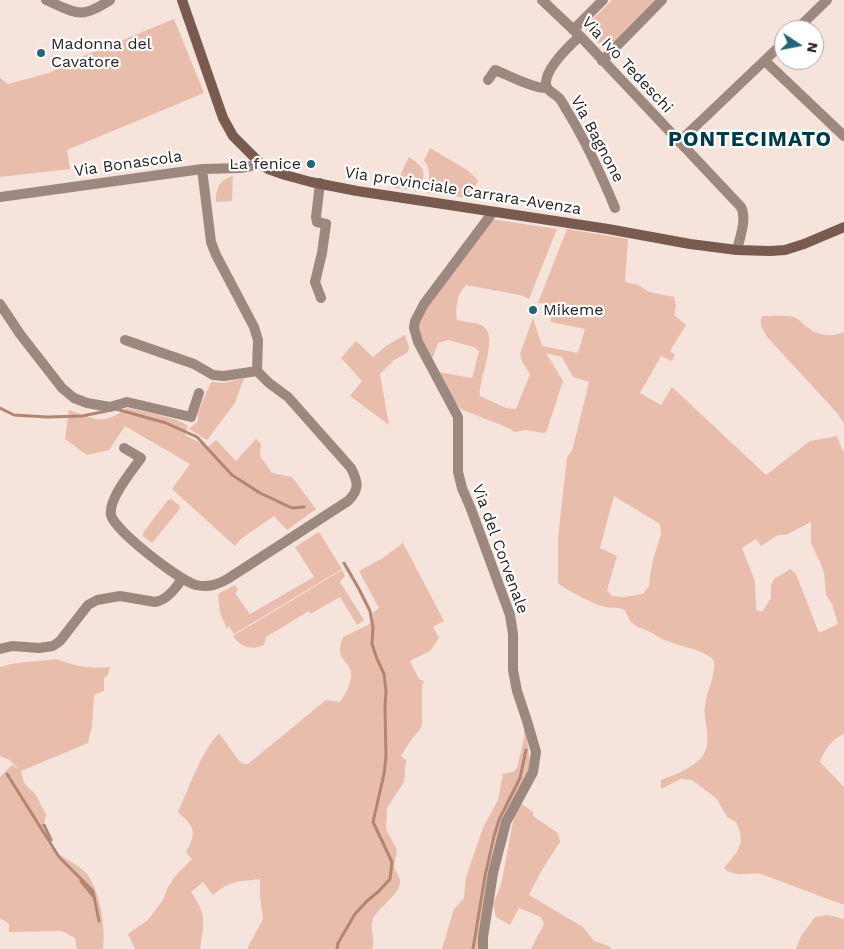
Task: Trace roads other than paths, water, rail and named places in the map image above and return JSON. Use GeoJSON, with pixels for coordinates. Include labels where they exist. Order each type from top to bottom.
{"type":"FeatureCollection","features":[{"type":"Feature","properties":{"kind":"main road","name":"Via provinciale Carrara-Avenza"},"geometry":{"type":"LineString","coordinates":[[182,0],[223,118],[233,136],[261,164],[268,169],[285,175],[357,191],[737,250],[785,250],[844,228]]}},
{"type":"Feature","properties":{"kind":"street"},"geometry":{"type":"LineString","coordinates":[[46,0],[71,11],[81,13],[91,12],[110,0]]}},
{"type":"Feature","properties":{"kind":"street","name":"Via Ivo Tedeschi"},"geometry":{"type":"LineString","coordinates":[[542,0],[576,33],[735,200],[743,211],[737,250]]}},
{"type":"Feature","properties":{"kind":"street","name":"Via Bagnone"},"geometry":{"type":"LineString","coordinates":[[547,88],[546,81],[551,69],[576,33],[603,0]]}},
{"type":"Feature","properties":{"kind":"street"},"geometry":{"type":"LineString","coordinates":[[602,61],[662,0]]}},
{"type":"Feature","properties":{"kind":"street"},"geometry":{"type":"LineString","coordinates":[[806,20],[827,0]]}},
{"type":"Feature","properties":{"kind":"street"},"geometry":{"type":"LineString","coordinates":[[679,142],[774,52]]}},
{"type":"Feature","properties":{"kind":"street"},"geometry":{"type":"LineString","coordinates":[[765,61],[844,136]]}},
{"type":"Feature","properties":{"kind":"street","name":"Via Bagnone"},"geometry":{"type":"LineString","coordinates":[[488,80],[495,70],[535,86],[547,88],[560,99],[601,174],[615,208]]}},
{"type":"Feature","properties":{"kind":"street","name":"Via Bonascola"},"geometry":{"type":"LineString","coordinates":[[0,197],[202,169],[241,168],[261,164]]}},
{"type":"Feature","properties":{"kind":"street"},"geometry":{"type":"LineString","coordinates":[[124,448],[141,458],[112,502],[110,514],[113,520],[146,552],[182,579],[196,585],[210,586],[220,583],[348,501],[355,494],[357,486],[351,468],[288,397],[257,371],[258,340],[254,327],[211,242],[202,169]]}},
{"type":"Feature","properties":{"kind":"street"},"geometry":{"type":"LineString","coordinates":[[320,183],[316,217],[317,222],[326,224],[315,282],[321,298]]}},
{"type":"Feature","properties":{"kind":"street","name":"Via del Corvenale"},"geometry":{"type":"LineString","coordinates":[[483,949],[482,936],[493,873],[506,822],[533,772],[536,752],[517,691],[513,670],[513,634],[510,615],[462,488],[458,472],[458,417],[418,342],[414,328],[415,321],[424,304],[493,212]]}},
{"type":"Feature","properties":{"kind":"street"},"geometry":{"type":"LineString","coordinates":[[0,304],[20,334],[56,380],[74,398],[87,403],[110,407],[127,402],[191,417],[199,393]]}},
{"type":"Feature","properties":{"kind":"street"},"geometry":{"type":"LineString","coordinates":[[126,340],[194,364],[213,375],[224,376],[257,371]]}},
{"type":"Feature","properties":{"kind":"street"},"geometry":{"type":"LineString","coordinates":[[0,649],[12,646],[39,648],[53,646],[66,634],[88,605],[97,600],[120,596],[155,602],[160,601],[166,598],[182,579]]}},
{"type":"Feature","properties":{"kind":"waterway"},"geometry":{"type":"LineString","coordinates":[[0,408],[14,415],[47,417],[82,416],[107,411]]}},
{"type":"Feature","properties":{"kind":"waterway"},"geometry":{"type":"LineString","coordinates":[[116,409],[166,423],[197,437],[232,475],[260,493],[292,508],[304,507]]}},
{"type":"Feature","properties":{"kind":"waterway"},"geometry":{"type":"LineString","coordinates":[[337,949],[338,943],[355,914],[390,879],[392,862],[373,822],[386,757],[386,691],[384,674],[372,644],[373,627],[370,611],[344,563]]}},
{"type":"Feature","properties":{"kind":"waterway"},"geometry":{"type":"LineString","coordinates":[[473,949],[485,876],[494,836],[499,820],[520,778],[526,750]]}},
{"type":"Feature","properties":{"kind":"waterway"},"geometry":{"type":"LineString","coordinates":[[7,774],[59,857],[93,891],[99,921]]}},
{"type":"Feature","properties":{"kind":"waterway"},"geometry":{"type":"LineString","coordinates":[[44,825],[51,840]]}},
{"type":"Feature","properties":{"kind":"waterway"},"geometry":{"type":"LineString","coordinates":[[81,881],[93,896]]}},
{"type":"Feature","properties":{"kind":"place","name":"Madonna del Cavatore"},"geometry":{"type":"Point","coordinates":[41,53]}},
{"type":"Feature","properties":{"kind":"place","name":"La fenice"},"geometry":{"type":"Point","coordinates":[311,164]}},
{"type":"Feature","properties":{"kind":"place","name":"Mikeme"},"geometry":{"type":"Point","coordinates":[533,310]}},
{"type":"Feature","properties":{"kind":"district","name":"PONTECIMATO"},"geometry":{"type":"Point","coordinates":[750,140]}}]}
